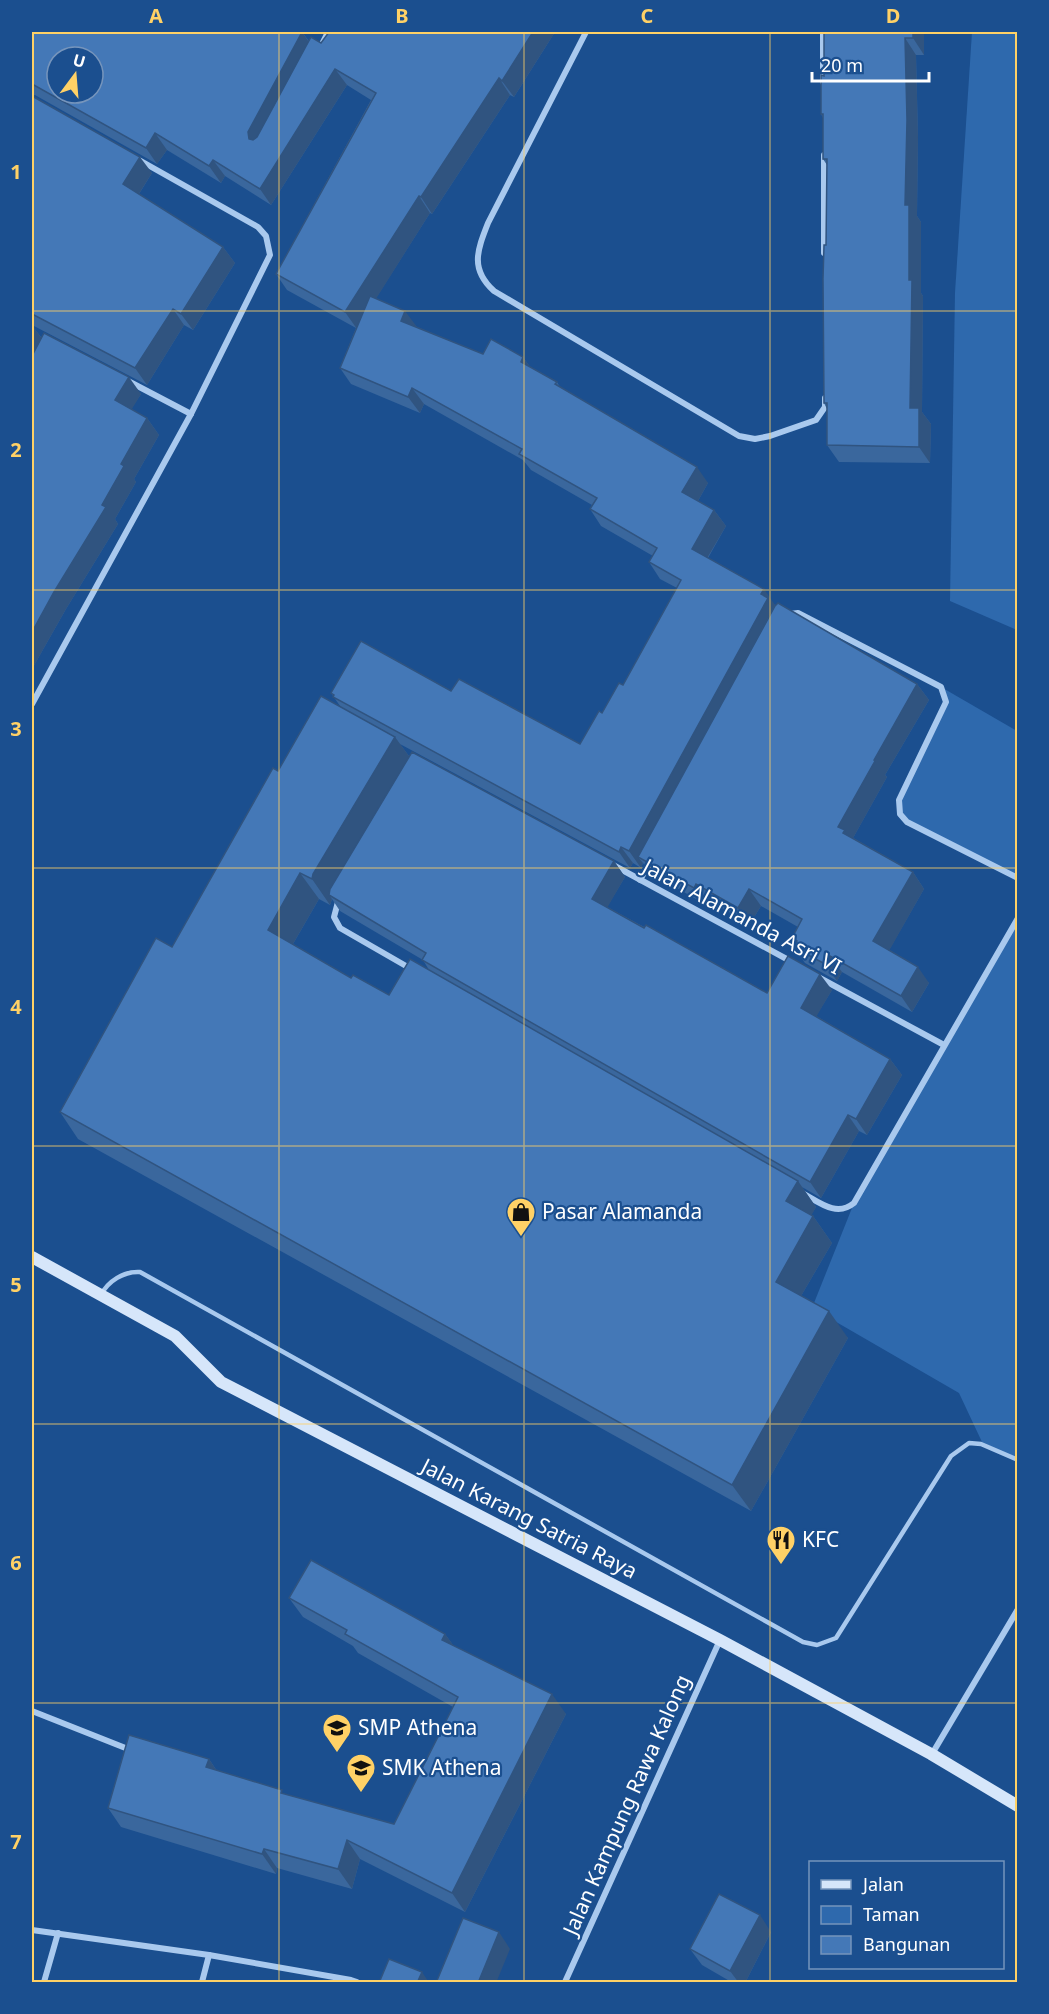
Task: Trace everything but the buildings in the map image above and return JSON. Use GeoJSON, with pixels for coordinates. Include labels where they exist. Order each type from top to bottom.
{"type":"FeatureCollection","features":[{"type":"Feature","properties":{"kind":"street"},"geometry":{"type":"LineString","coordinates":[[318,51],[328,32]]}},
{"type":"Feature","properties":{"kind":"street"},"geometry":{"type":"LineString","coordinates":[[586,32],[483,234],[479,245],[477,266],[483,281],[494,291],[739,436],[755,439],[770,436],[816,420],[825,407],[825,395]]}},
{"type":"Feature","properties":{"kind":"street"},"geometry":{"type":"LineString","coordinates":[[823,32],[823,90]]}},
{"type":"Feature","properties":{"kind":"street"},"geometry":{"type":"LineString","coordinates":[[824,149],[824,266]]}},
{"type":"Feature","properties":{"kind":"street"},"geometry":{"type":"LineString","coordinates":[[32,704],[191,414],[267,266],[270,255],[266,236],[258,227],[135,158]]}},
{"type":"Feature","properties":{"kind":"street"},"geometry":{"type":"LineString","coordinates":[[117,375],[191,414]]}},
{"type":"Feature","properties":{"kind":"street"},"geometry":{"type":"LineString","coordinates":[[782,620],[788,615],[798,613],[941,687],[946,702],[899,800],[900,814],[907,822],[1017,878]]}},
{"type":"Feature","properties":{"kind":"street"},"geometry":{"type":"LineString","coordinates":[[640,880],[652,859]]}},
{"type":"Feature","properties":{"kind":"street","name":"Jalan Alamanda Asri VI"},"geometry":{"type":"LineString","coordinates":[[609,863],[797,965]]}},
{"type":"Feature","properties":{"kind":"street"},"geometry":{"type":"LineString","coordinates":[[342,892],[336,903],[334,917],[340,928],[423,975]]}},
{"type":"Feature","properties":{"kind":"street"},"geometry":{"type":"LineString","coordinates":[[795,1189],[837,1210],[847,1209],[854,1203],[1017,918]]}},
{"type":"Feature","properties":{"kind":"street","name":"Jalan Alamanda Asri VI"},"geometry":{"type":"LineString","coordinates":[[808,971],[944,1045]]}},
{"type":"Feature","properties":{"kind":"street","name":"Jalan Karang Satria Raya"},"geometry":{"type":"LineString","coordinates":[[32,1257],[176,1336],[221,1382],[720,1640],[931,1754],[1017,1806]]}},
{"type":"Feature","properties":{"kind":"street"},"geometry":{"type":"LineString","coordinates":[[931,1754],[1017,1609]]}},
{"type":"Feature","properties":{"kind":"street","name":"Jalan Kampung Rawa Kalong"},"geometry":{"type":"LineString","coordinates":[[565,1983],[720,1640]]}},
{"type":"Feature","properties":{"kind":"street"},"geometry":{"type":"LineString","coordinates":[[32,1711],[128,1749]]}},
{"type":"Feature","properties":{"kind":"street"},"geometry":{"type":"LineString","coordinates":[[32,1930],[209,1955],[351,1980],[357,1983]]}},
{"type":"Feature","properties":{"kind":"street"},"geometry":{"type":"LineString","coordinates":[[44,1983],[58,1934]]}},
{"type":"Feature","properties":{"kind":"street"},"geometry":{"type":"LineString","coordinates":[[202,1983],[209,1955]]}},
{"type":"Feature","properties":{"kind":"lane"},"geometry":{"type":"LineString","coordinates":[[100,1296],[105,1287],[125,1273],[140,1272],[803,1642],[817,1644],[836,1638],[951,1456],[969,1443],[981,1444],[1017,1460]]}},
{"type":"Feature","properties":{"kind":"green space"},"geometry":{"type":"Polygon","coordinates":[[[972,32],[1017,32],[1017,630],[950,601],[955,293],[972,32]]]}},
{"type":"Feature","properties":{"kind":"green space"},"geometry":{"type":"Polygon","coordinates":[[[941,687],[1017,731],[1017,878],[907,822],[898,806],[946,702],[941,687]]]}},
{"type":"Feature","properties":{"kind":"green space"},"geometry":{"type":"Polygon","coordinates":[[[1017,918],[1017,1459],[982,1442],[959,1393],[812,1308],[854,1203],[1017,918]]]}},
{"type":"Feature","properties":{"kind":"place","name":"Pasar Alamanda"},"geometry":{"type":"Point","coordinates":[521,1238]}},
{"type":"Feature","properties":{"kind":"place","name":"KFC"},"geometry":{"type":"Point","coordinates":[781,1566]}},
{"type":"Feature","properties":{"kind":"place","name":"SMP Athena"},"geometry":{"type":"Point","coordinates":[337,1754]}},
{"type":"Feature","properties":{"kind":"place","name":"SMK Athena"},"geometry":{"type":"Point","coordinates":[361,1794]}}]}
